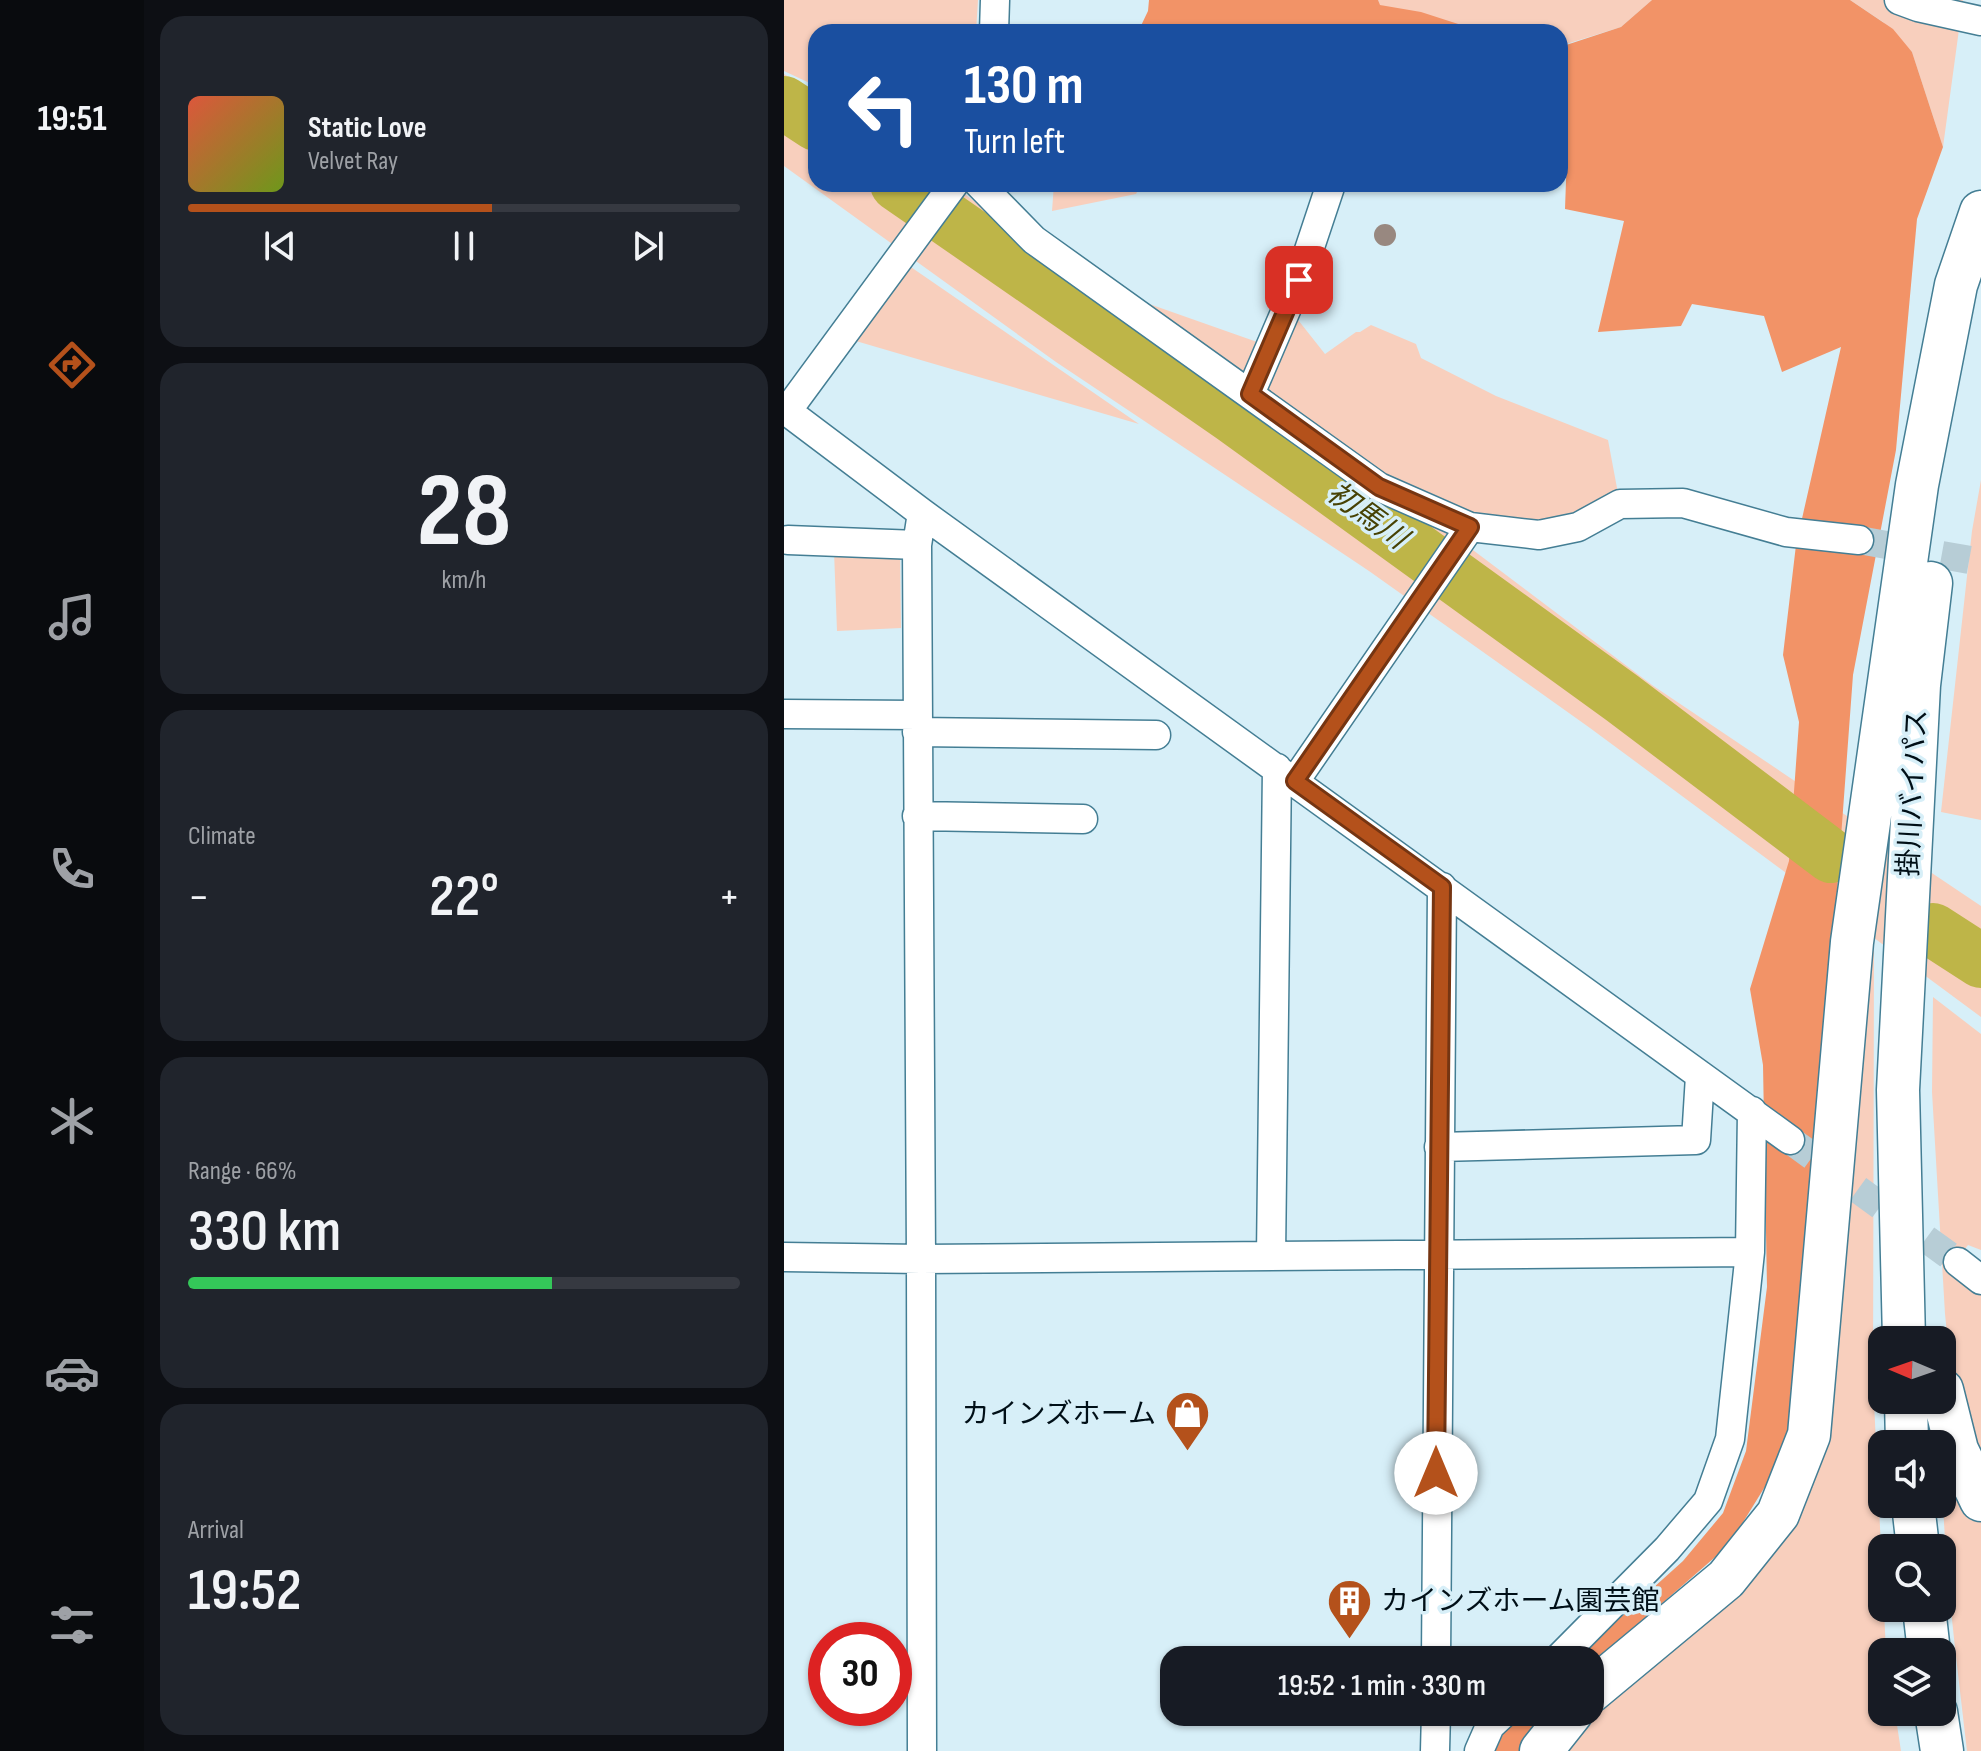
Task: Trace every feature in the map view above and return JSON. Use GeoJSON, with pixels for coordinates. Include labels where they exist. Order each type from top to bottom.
{"type":"FeatureCollection","features":[{"type":"Feature","properties":{"kind":"highway"},"geometry":{"type":"LineString","coordinates":[[1604,1680],[1726,1579],[1778,1514],[1809,1435],[1854,926],[1917,485],[1956,285],[1981,212]]}},
{"type":"Feature","properties":{"kind":"highway","name":"掛川バイパス"},"geometry":{"type":"LineString","coordinates":[[1904,1326],[1898,1090],[1919,685],[1938,520],[1981,250]]}},
{"type":"Feature","properties":{"kind":"highway"},"geometry":{"type":"LineString","coordinates":[[1904,944],[1931,1326]]}},
{"type":"Feature","properties":{"kind":"highway"},"geometry":{"type":"LineString","coordinates":[[1948,1414],[1957,1450],[1981,1500]]}},
{"type":"Feature","properties":{"kind":"highway"},"geometry":{"type":"LineString","coordinates":[[1541,1751],[1561,1726]]}},
{"type":"Feature","properties":{"kind":"highway"},"geometry":{"type":"LineString","coordinates":[[1938,1726],[1942,1751]]}},
{"type":"Feature","properties":{"kind":"street"},"geometry":{"type":"LineString","coordinates":[[994,24],[995,0]]}},
{"type":"Feature","properties":{"kind":"street"},"geometry":{"type":"LineString","coordinates":[[1908,4],[1981,21]]}},
{"type":"Feature","properties":{"kind":"street"},"geometry":{"type":"LineString","coordinates":[[948,192],[785,410],[922,513],[1790,1140]]}},
{"type":"Feature","properties":{"kind":"street"},"geometry":{"type":"LineString","coordinates":[[987,192],[1034,240],[1379,487],[1464,536],[1539,535],[1578,527],[1620,504],[1683,503],[1786,532],[1859,540]]}},
{"type":"Feature","properties":{"kind":"street"},"geometry":{"type":"LineString","coordinates":[[1250,394],[1299,280],[1328,192]]}},
{"type":"Feature","properties":{"kind":"street"},"geometry":{"type":"LineString","coordinates":[[922,513],[917,545],[922,1751]]}},
{"type":"Feature","properties":{"kind":"street"},"geometry":{"type":"LineString","coordinates":[[1271,1256],[1286,774],[1419,603],[1464,536]]}},
{"type":"Feature","properties":{"kind":"street"},"geometry":{"type":"LineString","coordinates":[[788,540],[917,545]]}},
{"type":"Feature","properties":{"kind":"street"},"geometry":{"type":"LineString","coordinates":[[784,714],[917,724],[1156,735]]}},
{"type":"Feature","properties":{"kind":"street"},"geometry":{"type":"LineString","coordinates":[[917,816],[1083,819]]}},
{"type":"Feature","properties":{"kind":"street"},"geometry":{"type":"LineString","coordinates":[[1436,1646],[1442,887]]}},
{"type":"Feature","properties":{"kind":"street"},"geometry":{"type":"LineString","coordinates":[[1439,1147],[1696,1140],[1700,1076]]}},
{"type":"Feature","properties":{"kind":"street"},"geometry":{"type":"LineString","coordinates":[[1571,1646],[1667,1549],[1708,1501],[1730,1439],[1750,1252],[1752,1111]]}},
{"type":"Feature","properties":{"kind":"street"},"geometry":{"type":"LineString","coordinates":[[784,1257],[921,1259],[1750,1252]]}},
{"type":"Feature","properties":{"kind":"street"},"geometry":{"type":"LineString","coordinates":[[1958,1262],[1981,1280]]}},
{"type":"Feature","properties":{"kind":"street"},"geometry":{"type":"LineString","coordinates":[[1435,1751],[1436,1726]]}},
{"type":"Feature","properties":{"kind":"street"},"geometry":{"type":"LineString","coordinates":[[1479,1751],[1490,1726]]}},
{"type":"Feature","properties":{"kind":"shaded area"},"geometry":{"type":"Polygon","coordinates":[[[784,0],[978,0],[976,24],[808,24],[808,82],[784,71],[784,0]]]}},
{"type":"Feature","properties":{"kind":"shaded area"},"geometry":{"type":"Polygon","coordinates":[[[1149,0],[1378,0],[1380,5],[1421,12],[1458,24],[1142,24],[1149,0]]]}},
{"type":"Feature","properties":{"kind":"shaded area"},"geometry":{"type":"Polygon","coordinates":[[[1378,0],[1652,0],[1621,27],[1568,44],[1568,24],[1451,24],[1379,5],[1378,0]]]}},
{"type":"Feature","properties":{"kind":"shaded area"},"geometry":{"type":"Polygon","coordinates":[[[1652,0],[1850,0],[1893,29],[1912,52],[1943,147],[1917,219],[1896,450],[1853,675],[1799,1405],[1774,1472],[1729,1545],[1604,1654],[1604,1646],[1589,1646],[1683,1561],[1723,1513],[1746,1451],[1767,1287],[1763,1065],[1750,989],[1789,861],[1799,722],[1783,655],[1796,545],[1841,347],[1782,372],[1764,316],[1692,304],[1681,326],[1598,332],[1624,221],[1565,209],[1568,192],[1568,44],[1621,27],[1652,0]]]}},
{"type":"Feature","properties":{"kind":"shaded area"},"geometry":{"type":"Polygon","coordinates":[[[1850,0],[1963,0],[1943,147],[1912,52],[1883,22],[1850,0]]]}},
{"type":"Feature","properties":{"kind":"shaded area"},"geometry":{"type":"Polygon","coordinates":[[[784,74],[808,88],[808,183],[784,166],[784,74]]]}},
{"type":"Feature","properties":{"kind":"shaded area"},"geometry":{"type":"Polygon","coordinates":[[[820,192],[962,192],[1019,236],[1138,300],[1277,349],[1291,311],[1325,354],[1371,325],[1416,344],[1421,358],[1496,396],[1608,440],[1620,504],[1555,532],[1453,535],[1652,685],[1981,906],[1981,1017],[1590,728],[1369,571],[1056,362],[820,192]]]}},
{"type":"Feature","properties":{"kind":"shaded area"},"geometry":{"type":"Polygon","coordinates":[[[1053,192],[1137,192],[1136,194],[1052,211],[1053,192]]]}},
{"type":"Feature","properties":{"kind":"shaded area"},"geometry":{"type":"Polygon","coordinates":[[[905,263],[1139,424],[849,339],[905,263]]]}},
{"type":"Feature","properties":{"kind":"shaded area"},"geometry":{"type":"Polygon","coordinates":[[[1981,480],[1981,820],[1941,812],[1972,531],[1981,480]]]}},
{"type":"Feature","properties":{"kind":"shaded area"},"geometry":{"type":"Polygon","coordinates":[[[834,551],[900,551],[901,628],[837,631],[834,551]]]}},
{"type":"Feature","properties":{"kind":"shaded area"},"geometry":{"type":"Polygon","coordinates":[[[1863,943],[1874,951],[1873,1326],[1868,1326],[1868,1414],[1875,1414],[1875,1430],[1868,1430],[1868,1518],[1880,1518],[1880,1534],[1868,1534],[1868,1622],[1885,1622],[1885,1638],[1868,1638],[1868,1726],[1897,1726],[1901,1751],[1565,1751],[1587,1726],[1604,1726],[1604,1706],[1635,1670],[1799,1501],[1863,943]]]}},
{"type":"Feature","properties":{"kind":"shaded area"},"geometry":{"type":"Polygon","coordinates":[[[1933,997],[1981,1034],[1981,1250],[1968,1245],[1952,1266],[1981,1284],[1981,1463],[1956,1393],[1956,1326],[1946,1326],[1932,1092],[1933,997]]]}},
{"type":"Feature","properties":{"kind":"shaded area"},"geometry":{"type":"Polygon","coordinates":[[[1956,1477],[1981,1517],[1981,1751],[1967,1751],[1952,1622],[1956,1622],[1956,1534],[1945,1534],[1944,1518],[1956,1518],[1956,1477]]]}},
{"type":"Feature","properties":{"kind":"shaded area"},"geometry":{"type":"Polygon","coordinates":[[[1507,1726],[1543,1726],[1530,1751],[1495,1751],[1507,1726]]]}},
{"type":"Feature","properties":{"kind":"waterway","name":"初馬川"},"geometry":{"type":"LineString","coordinates":[[784,103],[808,119]]}},
{"type":"Feature","properties":{"kind":"waterway","name":"初馬川"},"geometry":{"type":"LineString","coordinates":[[909,192],[1232,416],[1622,698],[1831,856]]}},
{"type":"Feature","properties":{"kind":"waterway","name":"初馬川"},"geometry":{"type":"LineString","coordinates":[[1933,930],[1981,961]]}},
{"type":"Feature","properties":{"kind":"tunnel"},"geometry":{"type":"LineString","coordinates":[[1859,540],[1981,562]]}},
{"type":"Feature","properties":{"kind":"tunnel"},"geometry":{"type":"LineString","coordinates":[[1790,1140],[1958,1262]]}},
{"type":"Feature","properties":{"kind":"place","name":"カインズホーム"},"geometry":{"type":"Point","coordinates":[1187,1453]}},
{"type":"Feature","properties":{"kind":"place","name":"カインズホーム園芸館"},"geometry":{"type":"Point","coordinates":[1350,1640]}},
{"type":"Feature","properties":{"kind":"route"},"geometry":{"type":"LineString","coordinates":[[1299,280],[1250,394],[1379,487],[1470,527],[1295,781],[1442,887],[1436,1473]]}}]}
